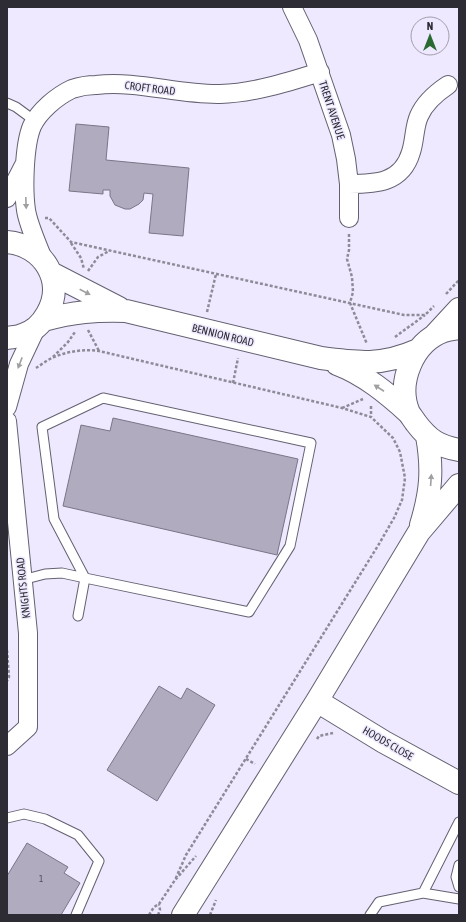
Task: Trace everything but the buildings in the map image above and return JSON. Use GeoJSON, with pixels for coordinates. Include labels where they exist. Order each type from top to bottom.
{"type":"FeatureCollection","features":[{"type":"Feature","properties":{"kind":"street","name":"TRENT AVENUE"},"geometry":{"type":"LineString","coordinates":[[292,7],[308,40],[341,135],[349,184],[349,218]]}},
{"type":"Feature","properties":{"kind":"street","name":"CROFT ROAD"},"geometry":{"type":"LineString","coordinates":[[47,266],[26,211],[25,164],[32,126],[42,111],[56,99],[72,89],[96,84],[124,84],[220,94],[243,92],[279,84],[320,72]]}},
{"type":"Feature","properties":{"kind":"street"},"geometry":{"type":"LineString","coordinates":[[349,184],[371,184],[386,181],[396,175],[406,165],[411,152],[419,116],[426,104],[448,85]]}},
{"type":"Feature","properties":{"kind":"street","name":"CROFT ROAD"},"geometry":{"type":"LineString","coordinates":[[7,198],[25,164]]}},
{"type":"Feature","properties":{"kind":"street","name":"BENNION ROAD"},"geometry":{"type":"LineString","coordinates":[[7,242],[18,244],[32,250],[47,266],[81,289],[126,311]]}},
{"type":"Feature","properties":{"kind":"street"},"geometry":{"type":"LineString","coordinates":[[7,406],[16,373],[26,348],[52,306],[54,288],[47,266]]}},
{"type":"Feature","properties":{"kind":"street"},"geometry":{"type":"LineString","coordinates":[[434,336],[452,302]]}},
{"type":"Feature","properties":{"kind":"street","name":"BENNION ROAD"},"geometry":{"type":"LineString","coordinates":[[7,338],[22,336],[40,324],[66,314],[101,310],[126,311],[321,358],[340,365],[390,395],[409,413],[427,436]]}},
{"type":"Feature","properties":{"kind":"street"},"geometry":{"type":"LineString","coordinates":[[409,413],[404,392],[408,369],[418,350],[434,336],[444,331],[459,328]]}},
{"type":"Feature","properties":{"kind":"street","name":"BENNION ROAD"},"geometry":{"type":"LineString","coordinates":[[321,358],[369,362],[388,361],[418,350]]}},
{"type":"Feature","properties":{"kind":"street","name":"KNIGHTS ROAD"},"geometry":{"type":"LineString","coordinates":[[7,421],[28,632],[28,727],[7,746]]}},
{"type":"Feature","properties":{"kind":"street"},"geometry":{"type":"LineString","coordinates":[[427,436],[445,447],[459,450]]}},
{"type":"Feature","properties":{"kind":"street"},"geometry":{"type":"LineString","coordinates":[[419,532],[428,503],[431,477],[430,453],[427,436]]}},
{"type":"Feature","properties":{"kind":"street"},"geometry":{"type":"LineString","coordinates":[[183,915],[317,701],[419,532],[459,485]]}},
{"type":"Feature","properties":{"kind":"street","name":"HOODS CLOSE"},"geometry":{"type":"LineString","coordinates":[[317,701],[384,742],[459,783]]}},
{"type":"Feature","properties":{"kind":"lane"},"geometry":{"type":"LineString","coordinates":[[7,103],[16,107],[36,121]]}},
{"type":"Feature","properties":{"kind":"lane"},"geometry":{"type":"LineString","coordinates":[[22,580],[45,574],[62,573],[85,578],[249,612],[290,546],[312,443],[103,398],[42,427],[54,519],[85,578],[78,616]]}},
{"type":"Feature","properties":{"kind":"lane"},"geometry":{"type":"LineString","coordinates":[[7,818],[24,814],[45,819],[78,834],[99,861],[76,915]]}},
{"type":"Feature","properties":{"kind":"lane"},"geometry":{"type":"LineString","coordinates":[[423,893],[459,822]]}},
{"type":"Feature","properties":{"kind":"lane"},"geometry":{"type":"LineString","coordinates":[[459,865],[456,877],[459,887]]}},
{"type":"Feature","properties":{"kind":"lane"},"geometry":{"type":"LineString","coordinates":[[370,915],[379,902],[423,893],[459,899]]}},
{"type":"Feature","properties":{"kind":"path"},"geometry":{"type":"LineString","coordinates":[[28,215],[49,218],[71,242],[81,258],[86,275]]}},
{"type":"Feature","properties":{"kind":"path"},"geometry":{"type":"LineString","coordinates":[[349,218],[349,250],[347,259],[352,277],[353,292],[350,303]]}},
{"type":"Feature","properties":{"kind":"path"},"geometry":{"type":"LineString","coordinates":[[71,242],[404,315],[425,315]]}},
{"type":"Feature","properties":{"kind":"path"},"geometry":{"type":"LineString","coordinates":[[203,330],[216,274]]}},
{"type":"Feature","properties":{"kind":"path"},"geometry":{"type":"LineString","coordinates":[[452,302],[454,285],[459,280]]}},
{"type":"Feature","properties":{"kind":"path"},"geometry":{"type":"LineString","coordinates":[[454,285],[459,290]]}},
{"type":"Feature","properties":{"kind":"path"},"geometry":{"type":"LineString","coordinates":[[393,338],[425,315],[435,305]]}},
{"type":"Feature","properties":{"kind":"path"},"geometry":{"type":"LineString","coordinates":[[16,373],[30,372],[53,357],[68,342],[76,331]]}},
{"type":"Feature","properties":{"kind":"path"},"geometry":{"type":"LineString","coordinates":[[233,383],[242,339]]}},
{"type":"Feature","properties":{"kind":"path"},"geometry":{"type":"LineString","coordinates":[[53,357],[77,351],[100,351],[342,408],[371,417],[393,438],[400,452],[405,478],[402,500],[394,518],[186,855],[175,880]]}},
{"type":"Feature","properties":{"kind":"path"},"geometry":{"type":"LineString","coordinates":[[342,408],[363,398]]}},
{"type":"Feature","properties":{"kind":"path"},"geometry":{"type":"LineString","coordinates":[[371,400],[371,417]]}},
{"type":"Feature","properties":{"kind":"path"},"geometry":{"type":"LineString","coordinates":[[371,405],[377,409]]}},
{"type":"Feature","properties":{"kind":"path"},"geometry":{"type":"LineString","coordinates":[[7,650],[9,677],[7,681]]}},
{"type":"Feature","properties":{"kind":"path"},"geometry":{"type":"LineString","coordinates":[[314,742],[319,736],[339,731]]}},
{"type":"Feature","properties":{"kind":"path"},"geometry":{"type":"LineString","coordinates":[[246,759],[256,765],[260,759]]}},
{"type":"Feature","properties":{"kind":"path"},"geometry":{"type":"LineString","coordinates":[[149,915],[154,907],[159,904],[175,880],[201,851]]}},
{"type":"Feature","properties":{"kind":"path"},"geometry":{"type":"LineString","coordinates":[[210,915],[219,895]]}},
{"type":"Feature","properties":{"kind":"path"},"geometry":{"type":"LineString","coordinates":[[158,915],[160,910],[159,904]]}}]}
